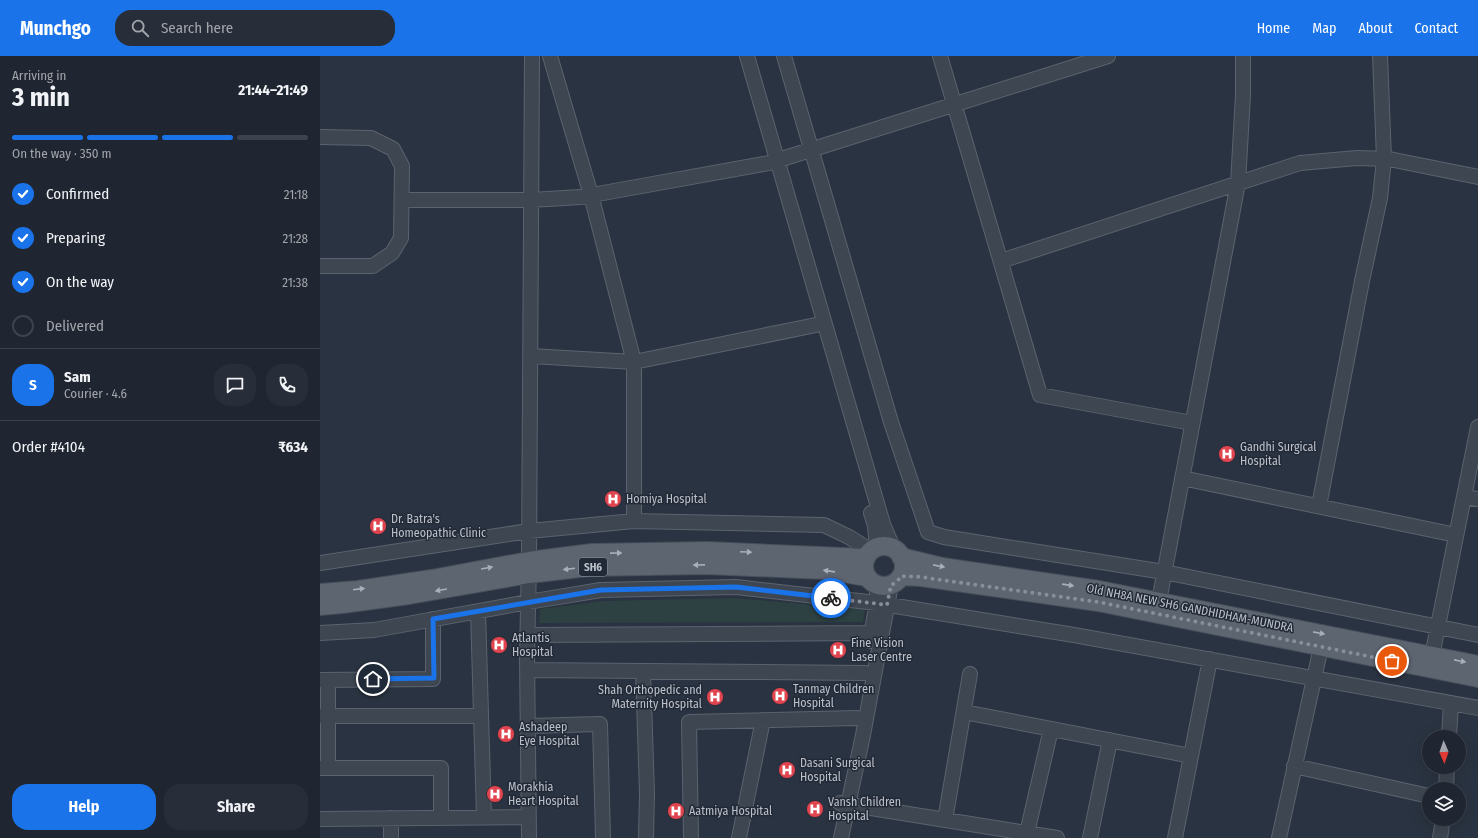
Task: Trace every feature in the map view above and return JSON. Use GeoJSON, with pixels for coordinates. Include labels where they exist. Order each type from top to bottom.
{"type":"FeatureCollection","features":[{"type":"Feature","properties":{"kind":"main road","name":"SH6"},"geometry":{"type":"LineString","coordinates":[[320,606],[409,595],[592,553],[707,551],[882,553]]}},
{"type":"Feature","properties":{"kind":"main road"},"geometry":{"type":"LineString","coordinates":[[882,553],[903,561],[904,568],[884,581],[865,572],[864,565],[882,553]]}},
{"type":"Feature","properties":{"kind":"main road","name":"Old NH8A NEW SH6 GANDHIDHAM-MUNDRA"},"geometry":{"type":"LineString","coordinates":[[882,553],[942,566],[1099,590],[1478,665]]}},
{"type":"Feature","properties":{"kind":"main road","name":"SH6"},"geometry":{"type":"LineString","coordinates":[[320,592],[358,590],[432,579],[529,568],[706,565],[825,570],[884,581],[921,577],[1098,602],[1478,678]]}},
{"type":"Feature","properties":{"kind":"street"},"geometry":{"type":"LineString","coordinates":[[528,838],[527,670],[531,356],[532,56]]}},
{"type":"Feature","properties":{"kind":"street"},"geometry":{"type":"LineString","coordinates":[[550,56],[591,195],[634,362],[634,521]]}},
{"type":"Feature","properties":{"kind":"street"},"geometry":{"type":"LineString","coordinates":[[738,56],[773,162],[883,524],[882,553]]}},
{"type":"Feature","properties":{"kind":"street"},"geometry":{"type":"LineString","coordinates":[[747,56],[816,325],[882,553]]}},
{"type":"Feature","properties":{"kind":"street"},"geometry":{"type":"LineString","coordinates":[[784,56],[891,422],[928,532],[944,537],[1164,572],[1478,635]]}},
{"type":"Feature","properties":{"kind":"street"},"geometry":{"type":"LineString","coordinates":[[940,56],[1040,395],[1192,423]]}},
{"type":"Feature","properties":{"kind":"street"},"geometry":{"type":"LineString","coordinates":[[402,200],[531,200],[591,195],[773,162],[1108,56]]}},
{"type":"Feature","properties":{"kind":"street"},"geometry":{"type":"LineString","coordinates":[[1159,602],[1238,183],[1243,95],[1243,56]]}},
{"type":"Feature","properties":{"kind":"street"},"geometry":{"type":"LineString","coordinates":[[1319,506],[1362,281],[1380,198],[1384,159],[1380,56]]}},
{"type":"Feature","properties":{"kind":"street"},"geometry":{"type":"LineString","coordinates":[[320,137],[371,138],[393,149],[402,166],[402,238],[392,253],[373,266],[320,266]]}},
{"type":"Feature","properties":{"kind":"street"},"geometry":{"type":"LineString","coordinates":[[1001,261],[1300,163],[1356,158],[1384,159],[1478,177]]}},
{"type":"Feature","properties":{"kind":"street"},"geometry":{"type":"LineString","coordinates":[[531,356],[634,362],[816,325]]}},
{"type":"Feature","properties":{"kind":"street"},"geometry":{"type":"LineString","coordinates":[[1432,656],[1478,427]]}},
{"type":"Feature","properties":{"kind":"street"},"geometry":{"type":"LineString","coordinates":[[1182,478],[1456,534]]}},
{"type":"Feature","properties":{"kind":"street"},"geometry":{"type":"LineString","coordinates":[[1464,497],[1478,500]]}},
{"type":"Feature","properties":{"kind":"street"},"geometry":{"type":"LineString","coordinates":[[320,563],[529,532],[634,521],[824,525],[882,553]]}},
{"type":"Feature","properties":{"kind":"street"},"geometry":{"type":"LineString","coordinates":[[832,838],[844,803],[863,735],[884,581]]}},
{"type":"Feature","properties":{"kind":"street"},"geometry":{"type":"LineString","coordinates":[[320,633],[374,630],[601,590],[736,587],[882,604],[1074,635],[1478,708]]}},
{"type":"Feature","properties":{"kind":"street"},"geometry":{"type":"LineString","coordinates":[[841,838],[844,803],[857,718],[872,633],[882,604]]}},
{"type":"Feature","properties":{"kind":"street"},"geometry":{"type":"LineString","coordinates":[[478,611],[484,817]]}},
{"type":"Feature","properties":{"kind":"street"},"geometry":{"type":"LineString","coordinates":[[433,619],[434,678],[324,680],[324,768],[441,768],[441,818]]}},
{"type":"Feature","properties":{"kind":"street"},"geometry":{"type":"LineString","coordinates":[[528,635],[872,633]]}},
{"type":"Feature","properties":{"kind":"street"},"geometry":{"type":"LineString","coordinates":[[1279,838],[1320,647]]}},
{"type":"Feature","properties":{"kind":"street"},"geometry":{"type":"LineString","coordinates":[[1175,838],[1210,659]]}},
{"type":"Feature","properties":{"kind":"street"},"geometry":{"type":"LineString","coordinates":[[527,670],[865,673]]}},
{"type":"Feature","properties":{"kind":"street"},"geometry":{"type":"LineString","coordinates":[[643,671],[646,838]]}},
{"type":"Feature","properties":{"kind":"street"},"geometry":{"type":"LineString","coordinates":[[945,820],[970,674]]}},
{"type":"Feature","properties":{"kind":"street"},"geometry":{"type":"LineString","coordinates":[[1449,730],[1451,703]]}},
{"type":"Feature","properties":{"kind":"street"},"geometry":{"type":"LineString","coordinates":[[964,712],[1191,756]]}},
{"type":"Feature","properties":{"kind":"street"},"geometry":{"type":"LineString","coordinates":[[324,716],[481,716]]}},
{"type":"Feature","properties":{"kind":"street"},"geometry":{"type":"LineString","coordinates":[[692,838],[690,722],[857,718]]}},
{"type":"Feature","properties":{"kind":"street"},"geometry":{"type":"LineString","coordinates":[[739,838],[763,720]]}},
{"type":"Feature","properties":{"kind":"street"},"geometry":{"type":"LineString","coordinates":[[528,726],[600,724],[603,838]]}},
{"type":"Feature","properties":{"kind":"street"},"geometry":{"type":"LineString","coordinates":[[1027,833],[1051,728]]}},
{"type":"Feature","properties":{"kind":"street"},"geometry":{"type":"LineString","coordinates":[[1090,838],[1110,740]]}},
{"type":"Feature","properties":{"kind":"street"},"geometry":{"type":"LineString","coordinates":[[1294,766],[1422,794]]}},
{"type":"Feature","properties":{"kind":"street"},"geometry":{"type":"LineString","coordinates":[[844,803],[1058,838]]}},
{"type":"Feature","properties":{"kind":"street"},"geometry":{"type":"LineString","coordinates":[[320,819],[528,817]]}},
{"type":"Feature","properties":{"kind":"street"},"geometry":{"type":"LineString","coordinates":[[391,818],[391,838]]}},
{"type":"Feature","properties":{"kind":"street"},"geometry":{"type":"LineString","coordinates":[[1440,838],[1442,826]]}},
{"type":"Feature","properties":{"kind":"green space"},"geometry":{"type":"Polygon","coordinates":[[[733,598],[865,609],[863,622],[539,623],[540,609],[604,601],[733,598]]]}},
{"type":"Feature","properties":{"kind":"way so far"},"geometry":{"type":"LineString","coordinates":[[831,598],[887,605],[891,585],[897,582],[901,576],[921,577],[1098,602],[1392,661]]}},
{"type":"Feature","properties":{"kind":"place","name":"Gandhi Surgical Hospital"},"geometry":{"type":"Point","coordinates":[1227,454]}},
{"type":"Feature","properties":{"kind":"place","name":"Homiya Hospital"},"geometry":{"type":"Point","coordinates":[613,499]}},
{"type":"Feature","properties":{"kind":"place","name":"Dr. Batra's Homeopathic Clinic"},"geometry":{"type":"Point","coordinates":[378,526]}},
{"type":"Feature","properties":{"kind":"place","name":"Atlantis Hospital"},"geometry":{"type":"Point","coordinates":[499,645]}},
{"type":"Feature","properties":{"kind":"place","name":"Fine Vision Laser Centre"},"geometry":{"type":"Point","coordinates":[838,650]}},
{"type":"Feature","properties":{"kind":"place","name":"Tanmay Children Hospital"},"geometry":{"type":"Point","coordinates":[780,696]}},
{"type":"Feature","properties":{"kind":"place","name":"Shah Orthopedic and Maternity Hospital"},"geometry":{"type":"Point","coordinates":[715,697]}},
{"type":"Feature","properties":{"kind":"place","name":"Ashadeep Eye Hospital"},"geometry":{"type":"Point","coordinates":[506,734]}},
{"type":"Feature","properties":{"kind":"place","name":"Dasani Surgical Hospital"},"geometry":{"type":"Point","coordinates":[787,770]}},
{"type":"Feature","properties":{"kind":"place","name":"Morakhia Heart Hospital"},"geometry":{"type":"Point","coordinates":[495,794]}},
{"type":"Feature","properties":{"kind":"place","name":"Vansh Children Hospital"},"geometry":{"type":"Point","coordinates":[815,809]}},
{"type":"Feature","properties":{"kind":"place","name":"Aatmiya Hospital"},"geometry":{"type":"Point","coordinates":[676,811]}},
{"type":"Feature","properties":{"kind":"route"},"geometry":{"type":"LineString","coordinates":[[373,679],[434,678],[433,619],[528,602],[601,590],[736,587],[831,598]]}}]}
